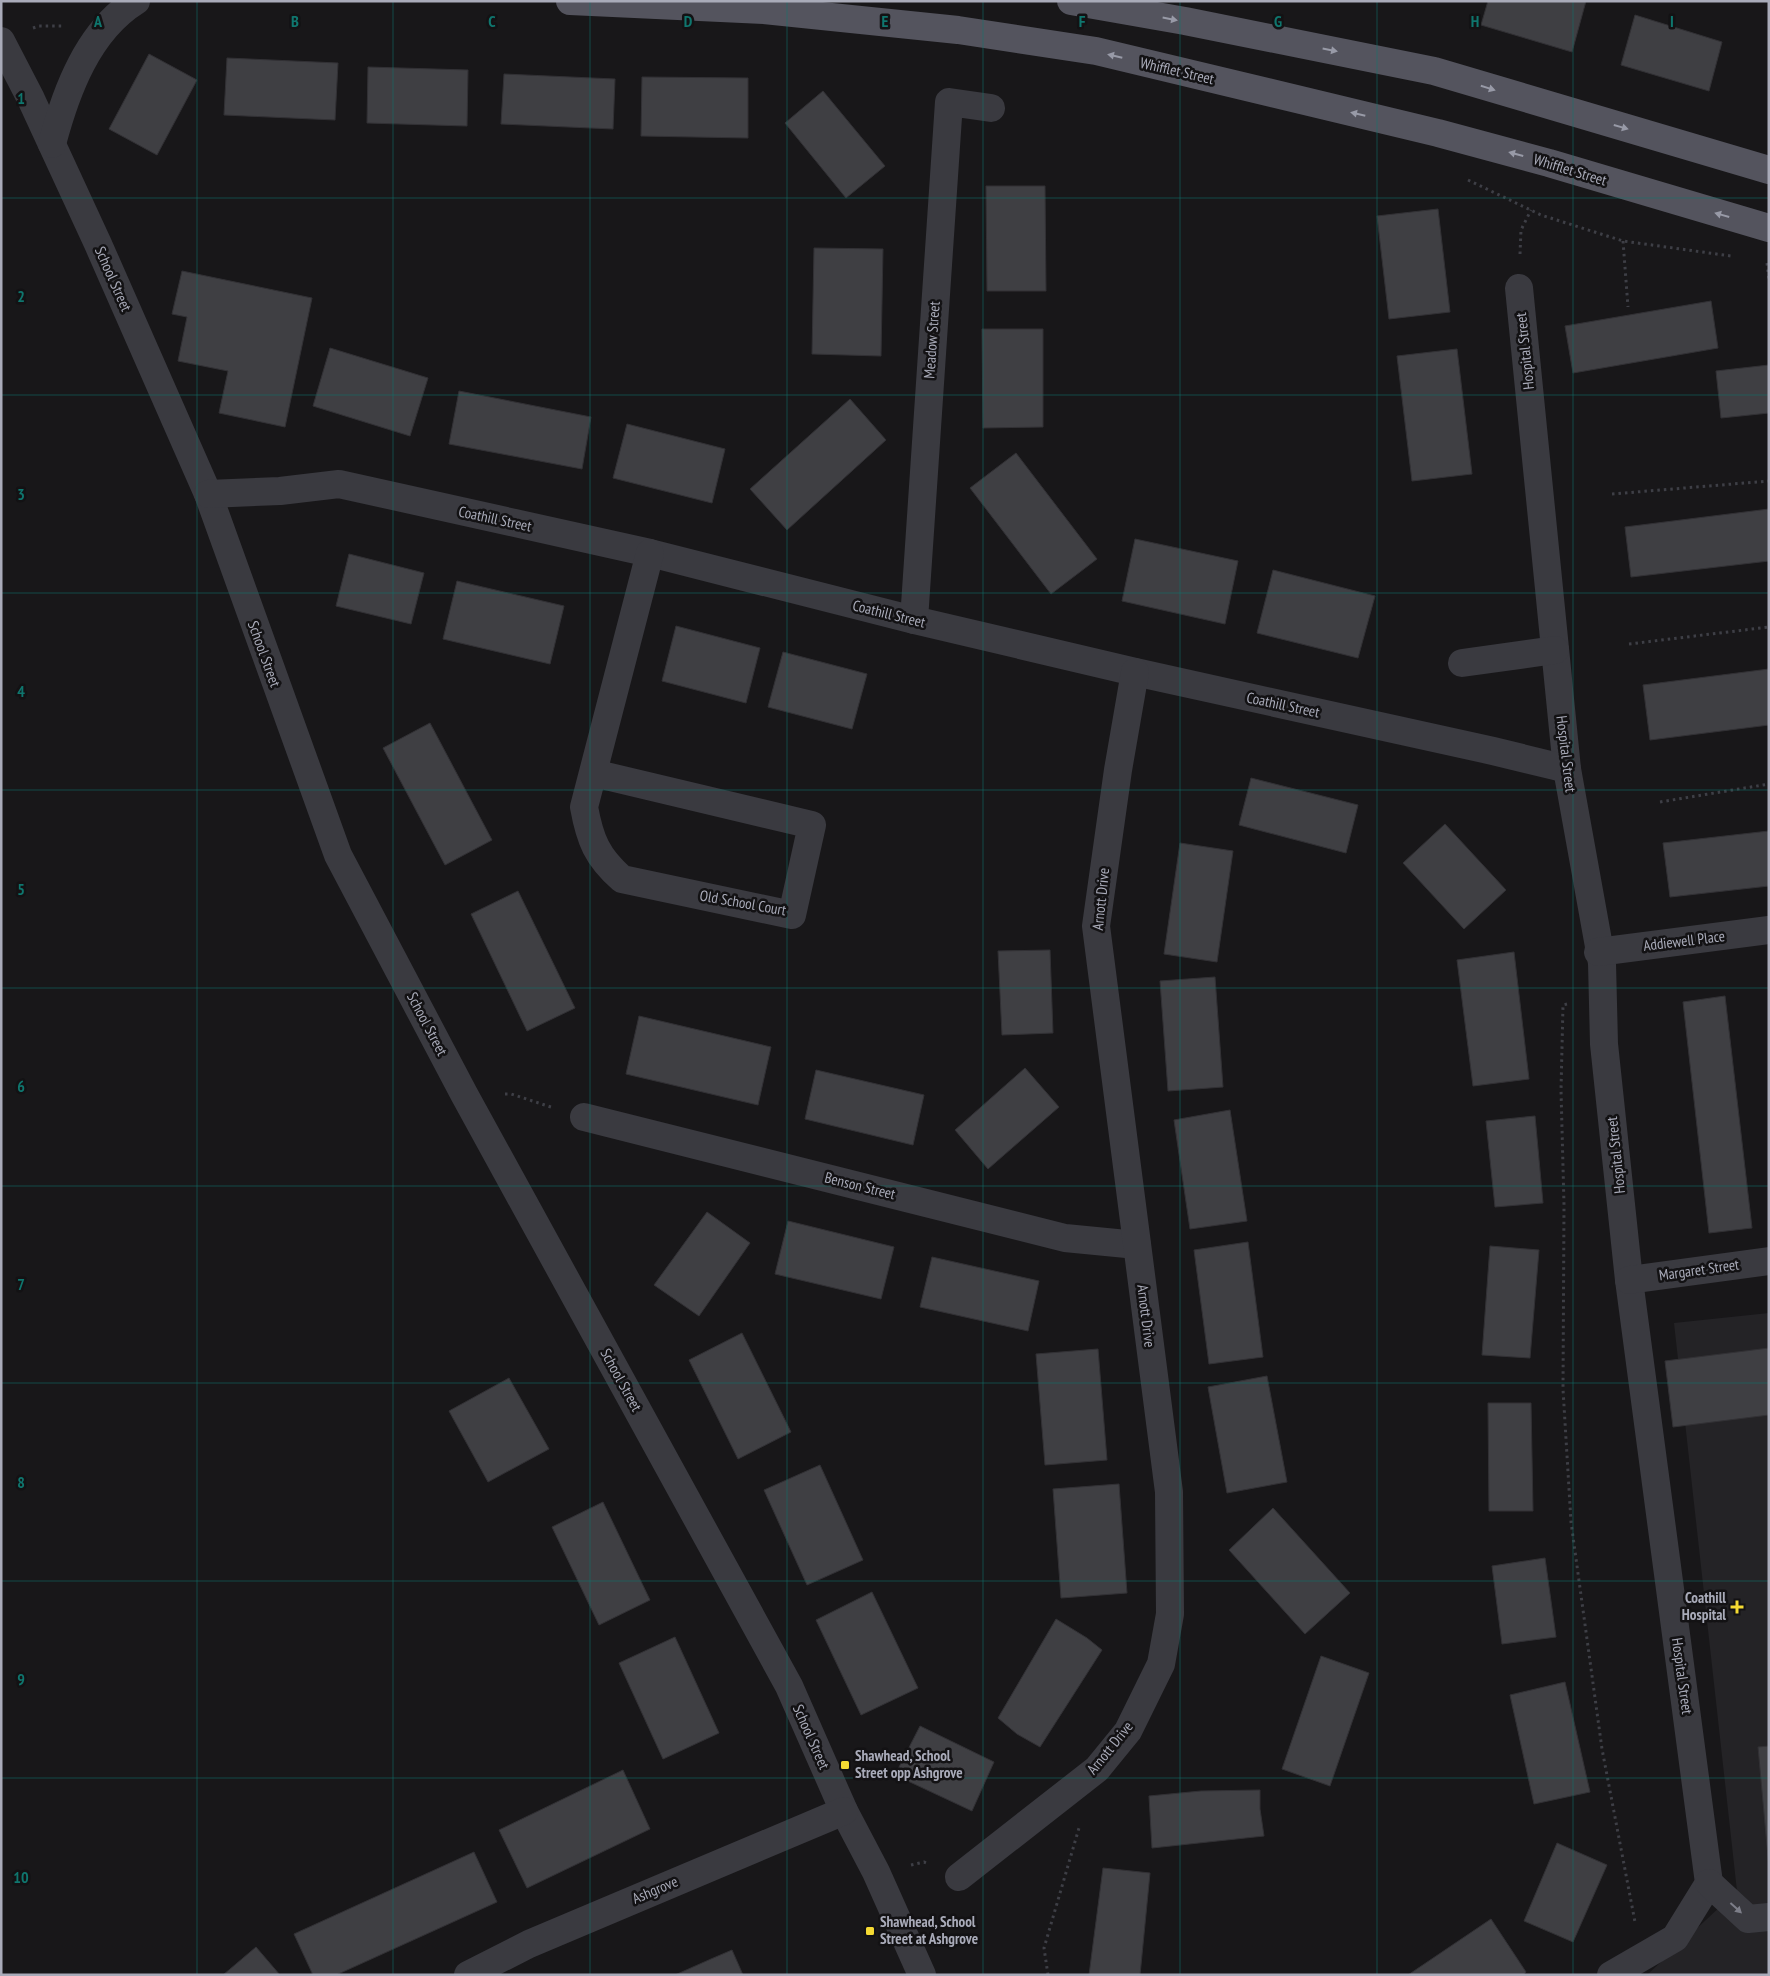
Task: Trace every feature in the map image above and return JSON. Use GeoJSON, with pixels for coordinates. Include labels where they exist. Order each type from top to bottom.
{"type":"FeatureCollection","features":[{"type":"Feature","properties":{"kind":"main road","name":"Whifflet Street"},"geometry":{"type":"LineString","coordinates":[[570,1],[764,10],[958,30],[1096,51],[1438,132],[1769,228]]}},
{"type":"Feature","properties":{"kind":"main road"},"geometry":{"type":"LineString","coordinates":[[1071,1],[1185,21],[1434,71],[1769,170]]}},
{"type":"Feature","properties":{"kind":"street"},"geometry":{"type":"LineString","coordinates":[[52,144],[59,117],[79,70],[98,35],[123,10],[136,1]]}},
{"type":"Feature","properties":{"kind":"street","name":"School Street"},"geometry":{"type":"LineString","coordinates":[[1,41],[52,144],[208,494],[338,854],[464,1094],[789,1686],[844,1810],[876,1872],[922,1975]]}},
{"type":"Feature","properties":{"kind":"street","name":"Meadow Street"},"geometry":{"type":"LineString","coordinates":[[914,620],[948,102],[991,108]]}},
{"type":"Feature","properties":{"kind":"street","name":"Hospital Street"},"geometry":{"type":"LineString","coordinates":[[1519,288],[1567,769],[1598,952],[1602,963],[1604,1044],[1628,1280],[1709,1883]]}},
{"type":"Feature","properties":{"kind":"street","name":"Coathill Street"},"geometry":{"type":"LineString","coordinates":[[208,494],[339,484],[650,553],[914,620],[1135,672],[1567,769]]}},
{"type":"Feature","properties":{"kind":"street","name":"Old School Court"},"geometry":{"type":"LineString","coordinates":[[593,773],[812,825],[792,915],[622,880],[606,866],[588,833],[584,807],[650,553]]}},
{"type":"Feature","properties":{"kind":"street"},"geometry":{"type":"LineString","coordinates":[[1462,663],[1555,650]]}},
{"type":"Feature","properties":{"kind":"street","name":"Arnott Drive"},"geometry":{"type":"LineString","coordinates":[[959,1877],[1097,1769],[1128,1731],[1161,1664],[1170,1614],[1169,1492],[1096,926],[1118,770],[1135,672]]}},
{"type":"Feature","properties":{"kind":"street","name":"Addiewell Place"},"geometry":{"type":"LineString","coordinates":[[1598,952],[1769,930]]}},
{"type":"Feature","properties":{"kind":"street","name":"Benson Street"},"geometry":{"type":"LineString","coordinates":[[584,1117],[1066,1238],[1137,1245]]}},
{"type":"Feature","properties":{"kind":"street","name":"Margaret Street"},"geometry":{"type":"LineString","coordinates":[[1628,1280],[1769,1261]]}},
{"type":"Feature","properties":{"kind":"street","name":"Ashgrove"},"geometry":{"type":"LineString","coordinates":[[468,1975],[529,1944],[844,1810]]}},
{"type":"Feature","properties":{"kind":"street"},"geometry":{"type":"LineString","coordinates":[[1611,1975],[1675,1938],[1709,1883],[1748,1919],[1769,1917]]}},
{"type":"Feature","properties":{"kind":"path"},"geometry":{"type":"LineString","coordinates":[[1519,288],[1521,230],[1531,210]]}},
{"type":"Feature","properties":{"kind":"path"},"geometry":{"type":"LineString","coordinates":[[1622,241],[1628,307]]}},
{"type":"Feature","properties":{"kind":"path"},"geometry":{"type":"LineString","coordinates":[[1766,260],[1769,280]]}},
{"type":"Feature","properties":{"kind":"path"},"geometry":{"type":"LineString","coordinates":[[1612,494],[1769,481]]}},
{"type":"Feature","properties":{"kind":"path"},"geometry":{"type":"LineString","coordinates":[[1629,644],[1769,627]]}},
{"type":"Feature","properties":{"kind":"path"},"geometry":{"type":"LineString","coordinates":[[1660,802],[1769,784]]}},
{"type":"Feature","properties":{"kind":"path"},"geometry":{"type":"LineString","coordinates":[[1602,989],[1563,1005],[1561,1090],[1564,1205],[1563,1389],[1571,1522],[1602,1748],[1635,1920],[1637,1960]]}},
{"type":"Feature","properties":{"kind":"path"},"geometry":{"type":"LineString","coordinates":[[464,1094],[511,1094],[584,1117]]}},
{"type":"Feature","properties":{"kind":"path"},"geometry":{"type":"LineString","coordinates":[[1048,1975],[1044,1948],[1080,1826]]}},
{"type":"Feature","properties":{"kind":"path"},"geometry":{"type":"LineString","coordinates":[[876,1872],[924,1862],[959,1877]]}},
{"type":"Feature","properties":{"kind":"shaded area","name":"Coathill Hospital"},"geometry":{"type":"Polygon","coordinates":[[[1769,1313],[1769,1975],[1647,1975],[1737,1891],[1674,1323],[1769,1313]]]}},
{"type":"Feature","properties":{"kind":"building"},"geometry":{"type":"Polygon","coordinates":[[[1488,1],[1586,1],[1572,52],[1481,25],[1488,1]]]}},
{"type":"Feature","properties":{"kind":"building"},"geometry":{"type":"Polygon","coordinates":[[[1635,15],[1722,42],[1709,91],[1621,65],[1635,15]]]}},
{"type":"Feature","properties":{"kind":"building"},"geometry":{"type":"Polygon","coordinates":[[[149,54],[197,80],[157,155],[109,129],[149,54]]]}},
{"type":"Feature","properties":{"kind":"building"},"geometry":{"type":"Polygon","coordinates":[[[227,58],[338,63],[335,120],[224,115],[227,58]]]}},
{"type":"Feature","properties":{"kind":"building"},"geometry":{"type":"Polygon","coordinates":[[[368,67],[468,70],[467,126],[367,123],[368,67]]]}},
{"type":"Feature","properties":{"kind":"building"},"geometry":{"type":"Polygon","coordinates":[[[504,74],[615,79],[613,129],[501,124],[504,74]]]}},
{"type":"Feature","properties":{"kind":"building"},"geometry":{"type":"Polygon","coordinates":[[[642,77],[748,78],[748,138],[641,136],[642,77]]]}},
{"type":"Feature","properties":{"kind":"building"},"geometry":{"type":"Polygon","coordinates":[[[823,91],[885,166],[846,198],[785,123],[823,91]]]}},
{"type":"Feature","properties":{"kind":"building"},"geometry":{"type":"Polygon","coordinates":[[[986,186],[1045,186],[1046,291],[987,291],[986,186]]]}},
{"type":"Feature","properties":{"kind":"building"},"geometry":{"type":"Polygon","coordinates":[[[1438,209],[1450,312],[1389,319],[1377,216],[1438,209]]]}},
{"type":"Feature","properties":{"kind":"building"},"geometry":{"type":"Polygon","coordinates":[[[814,248],[883,249],[881,356],[812,354],[814,248]]]}},
{"type":"Feature","properties":{"kind":"building"},"geometry":{"type":"Polygon","coordinates":[[[182,271],[312,298],[285,427],[219,413],[228,371],[178,361],[187,317],[172,314],[182,271]]]}},
{"type":"Feature","properties":{"kind":"building"},"geometry":{"type":"Polygon","coordinates":[[[1711,301],[1718,348],[1573,373],[1565,326],[1711,301]]]}},
{"type":"Feature","properties":{"kind":"building"},"geometry":{"type":"Polygon","coordinates":[[[982,329],[1043,329],[1043,427],[983,428],[982,329]]]}},
{"type":"Feature","properties":{"kind":"building"},"geometry":{"type":"Polygon","coordinates":[[[330,348],[428,378],[410,436],[313,406],[330,348]]]}},
{"type":"Feature","properties":{"kind":"building"},"geometry":{"type":"Polygon","coordinates":[[[1457,349],[1472,474],[1412,481],[1397,356],[1457,349]]]}},
{"type":"Feature","properties":{"kind":"building"},"geometry":{"type":"Polygon","coordinates":[[[1769,365],[1769,413],[1721,418],[1716,371],[1769,365]]]}},
{"type":"Feature","properties":{"kind":"building"},"geometry":{"type":"Polygon","coordinates":[[[459,391],[591,417],[582,469],[449,444],[459,391]]]}},
{"type":"Feature","properties":{"kind":"building"},"geometry":{"type":"Polygon","coordinates":[[[850,399],[886,440],[787,530],[750,489],[850,399]]]}},
{"type":"Feature","properties":{"kind":"building"},"geometry":{"type":"Polygon","coordinates":[[[627,424],[725,449],[712,503],[613,478],[627,424]]]}},
{"type":"Feature","properties":{"kind":"building"},"geometry":{"type":"Polygon","coordinates":[[[1016,453],[1097,559],[1051,594],[970,488],[1016,453]]]}},
{"type":"Feature","properties":{"kind":"building"},"geometry":{"type":"Polygon","coordinates":[[[1769,509],[1769,561],[1631,577],[1625,527],[1769,509]]]}},
{"type":"Feature","properties":{"kind":"building"},"geometry":{"type":"Polygon","coordinates":[[[1135,539],[1238,561],[1225,624],[1122,601],[1135,539]]]}},
{"type":"Feature","properties":{"kind":"building"},"geometry":{"type":"Polygon","coordinates":[[[349,554],[424,573],[411,624],[336,606],[349,554]]]}},
{"type":"Feature","properties":{"kind":"building"},"geometry":{"type":"Polygon","coordinates":[[[1273,570],[1375,596],[1358,658],[1257,633],[1273,570]]]}},
{"type":"Feature","properties":{"kind":"building"},"geometry":{"type":"Polygon","coordinates":[[[457,581],[564,606],[550,664],[443,639],[457,581]]]}},
{"type":"Feature","properties":{"kind":"building"},"geometry":{"type":"Polygon","coordinates":[[[676,626],[760,648],[746,703],[662,681],[676,626]]]}},
{"type":"Feature","properties":{"kind":"building"},"geometry":{"type":"Polygon","coordinates":[[[783,652],[867,674],[852,729],[768,707],[783,652]]]}},
{"type":"Feature","properties":{"kind":"building"},"geometry":{"type":"Polygon","coordinates":[[[1769,669],[1769,725],[1650,740],[1643,685],[1769,669]]]}},
{"type":"Feature","properties":{"kind":"building"},"geometry":{"type":"Polygon","coordinates":[[[430,723],[492,840],[445,865],[383,748],[430,723]]]}},
{"type":"Feature","properties":{"kind":"building"},"geometry":{"type":"Polygon","coordinates":[[[1251,778],[1358,805],[1346,853],[1239,825],[1251,778]]]}},
{"type":"Feature","properties":{"kind":"building"},"geometry":{"type":"Polygon","coordinates":[[[1445,824],[1506,890],[1464,929],[1403,863],[1445,824]]]}},
{"type":"Feature","properties":{"kind":"building"},"geometry":{"type":"Polygon","coordinates":[[[1769,831],[1769,886],[1670,897],[1663,843],[1769,831]]]}},
{"type":"Feature","properties":{"kind":"building"},"geometry":{"type":"Polygon","coordinates":[[[1180,843],[1233,851],[1217,962],[1164,954],[1180,843]]]}},
{"type":"Feature","properties":{"kind":"building"},"geometry":{"type":"Polygon","coordinates":[[[518,891],[575,1008],[527,1031],[471,914],[518,891]]]}},
{"type":"Feature","properties":{"kind":"building"},"geometry":{"type":"Polygon","coordinates":[[[1050,950],[1053,1033],[1002,1035],[998,951],[1050,950]]]}},
{"type":"Feature","properties":{"kind":"building"},"geometry":{"type":"Polygon","coordinates":[[[1514,952],[1529,1079],[1473,1086],[1457,960],[1514,952]]]}},
{"type":"Feature","properties":{"kind":"building"},"geometry":{"type":"Polygon","coordinates":[[[1215,977],[1223,1087],[1168,1091],[1160,981],[1215,977]]]}},
{"type":"Feature","properties":{"kind":"building"},"geometry":{"type":"Polygon","coordinates":[[[1725,996],[1752,1228],[1709,1233],[1683,1002],[1725,996]]]}},
{"type":"Feature","properties":{"kind":"building"},"geometry":{"type":"Polygon","coordinates":[[[639,1016],[771,1047],[758,1105],[626,1074],[639,1016]]]}},
{"type":"Feature","properties":{"kind":"building"},"geometry":{"type":"Polygon","coordinates":[[[1025,1068],[1059,1107],[988,1169],[955,1130],[1025,1068]]]}},
{"type":"Feature","properties":{"kind":"building"},"geometry":{"type":"Polygon","coordinates":[[[816,1070],[924,1095],[913,1145],[805,1119],[816,1070]]]}},
{"type":"Feature","properties":{"kind":"building"},"geometry":{"type":"Polygon","coordinates":[[[1230,1110],[1247,1221],[1190,1229],[1174,1120],[1230,1110]]]}},
{"type":"Feature","properties":{"kind":"building"},"geometry":{"type":"Polygon","coordinates":[[[1535,1116],[1543,1203],[1495,1207],[1486,1121],[1535,1116]]]}},
{"type":"Feature","properties":{"kind":"building"},"geometry":{"type":"Polygon","coordinates":[[[707,1212],[750,1243],[699,1316],[654,1285],[707,1212]]]}},
{"type":"Feature","properties":{"kind":"building"},"geometry":{"type":"Polygon","coordinates":[[[788,1221],[894,1247],[881,1299],[775,1274],[788,1221]]]}},
{"type":"Feature","properties":{"kind":"building"},"geometry":{"type":"Polygon","coordinates":[[[1248,1242],[1263,1357],[1209,1364],[1194,1250],[1248,1242]]]}},
{"type":"Feature","properties":{"kind":"building"},"geometry":{"type":"Polygon","coordinates":[[[1490,1246],[1539,1250],[1530,1358],[1482,1355],[1490,1246]]]}},
{"type":"Feature","properties":{"kind":"building"},"geometry":{"type":"Polygon","coordinates":[[[932,1257],[1039,1281],[1028,1331],[920,1307],[932,1257]]]}},
{"type":"Feature","properties":{"kind":"building"},"geometry":{"type":"Polygon","coordinates":[[[742,1333],[791,1432],[738,1459],[689,1360],[742,1333]]]}},
{"type":"Feature","properties":{"kind":"building"},"geometry":{"type":"Polygon","coordinates":[[[1769,1348],[1769,1415],[1673,1427],[1665,1361],[1769,1348]]]}},
{"type":"Feature","properties":{"kind":"building"},"geometry":{"type":"Polygon","coordinates":[[[1098,1349],[1107,1460],[1045,1465],[1036,1354],[1098,1349]]]}},
{"type":"Feature","properties":{"kind":"building"},"geometry":{"type":"Polygon","coordinates":[[[1267,1376],[1287,1482],[1227,1493],[1208,1387],[1267,1376]]]}},
{"type":"Feature","properties":{"kind":"building"},"geometry":{"type":"Polygon","coordinates":[[[509,1378],[549,1449],[488,1482],[449,1411],[509,1378]]]}},
{"type":"Feature","properties":{"kind":"building"},"geometry":{"type":"Polygon","coordinates":[[[1488,1403],[1531,1403],[1533,1511],[1489,1511],[1488,1403]]]}},
{"type":"Feature","properties":{"kind":"building"},"geometry":{"type":"Polygon","coordinates":[[[820,1465],[863,1560],[807,1585],[764,1490],[820,1465]]]}},
{"type":"Feature","properties":{"kind":"building"},"geometry":{"type":"Polygon","coordinates":[[[1119,1484],[1127,1593],[1061,1598],[1053,1489],[1119,1484]]]}},
{"type":"Feature","properties":{"kind":"building"},"geometry":{"type":"Polygon","coordinates":[[[603,1502],[650,1600],[599,1625],[552,1527],[603,1502]]]}},
{"type":"Feature","properties":{"kind":"building"},"geometry":{"type":"Polygon","coordinates":[[[1273,1508],[1350,1593],[1305,1634],[1229,1550],[1273,1508]]]}},
{"type":"Feature","properties":{"kind":"building"},"geometry":{"type":"Polygon","coordinates":[[[1545,1558],[1556,1637],[1502,1644],[1492,1566],[1545,1558]]]}},
{"type":"Feature","properties":{"kind":"building"},"geometry":{"type":"Polygon","coordinates":[[[872,1592],[918,1688],[861,1715],[816,1620],[872,1592]]]}},
{"type":"Feature","properties":{"kind":"building"},"geometry":{"type":"Polygon","coordinates":[[[1056,1619],[1087,1638],[1102,1650],[1040,1747],[1017,1734],[998,1718],[1056,1619]]]}},
{"type":"Feature","properties":{"kind":"building"},"geometry":{"type":"Polygon","coordinates":[[[675,1637],[719,1733],[663,1759],[619,1663],[675,1637]]]}},
{"type":"Feature","properties":{"kind":"building"},"geometry":{"type":"Polygon","coordinates":[[[1321,1656],[1369,1673],[1330,1786],[1282,1769],[1321,1656]]]}},
{"type":"Feature","properties":{"kind":"building"},"geometry":{"type":"Polygon","coordinates":[[[1565,1682],[1590,1792],[1534,1804],[1510,1695],[1565,1682]]]}},
{"type":"Feature","properties":{"kind":"building"},"geometry":{"type":"Polygon","coordinates":[[[920,1726],[994,1762],[972,1811],[895,1775],[920,1726]]]}},
{"type":"Feature","properties":{"kind":"building"},"geometry":{"type":"Polygon","coordinates":[[[1769,1746],[1769,1868],[1758,1747],[1769,1746]]]}},
{"type":"Feature","properties":{"kind":"building"},"geometry":{"type":"Polygon","coordinates":[[[623,1770],[650,1829],[527,1888],[499,1830],[623,1770]]]}},
{"type":"Feature","properties":{"kind":"building"},"geometry":{"type":"Polygon","coordinates":[[[1260,1790],[1260,1809],[1264,1836],[1152,1848],[1149,1796],[1201,1791],[1260,1790]]]}},
{"type":"Feature","properties":{"kind":"building"},"geometry":{"type":"Polygon","coordinates":[[[1557,1843],[1607,1865],[1573,1942],[1524,1921],[1557,1843]]]}},
{"type":"Feature","properties":{"kind":"building"},"geometry":{"type":"Polygon","coordinates":[[[474,1852],[497,1902],[336,1975],[313,1975],[294,1934],[474,1852]]]}},
{"type":"Feature","properties":{"kind":"building"},"geometry":{"type":"Polygon","coordinates":[[[1103,1868],[1150,1873],[1140,1975],[1089,1975],[1103,1868]]]}},
{"type":"Feature","properties":{"kind":"building"},"geometry":{"type":"Polygon","coordinates":[[[1491,1919],[1526,1972],[1523,1975],[1408,1975],[1491,1919]]]}},
{"type":"Feature","properties":{"kind":"building"},"geometry":{"type":"Polygon","coordinates":[[[256,1947],[280,1975],[223,1975],[256,1947]]]}},
{"type":"Feature","properties":{"kind":"building"},"geometry":{"type":"Polygon","coordinates":[[[732,1950],[743,1975],[675,1975],[711,1959],[732,1950]]]}},
{"type":"Feature","properties":{"kind":"place","name":"Coathill Hospital"},"geometry":{"type":"Point","coordinates":[1737,1607]}},
{"type":"Feature","properties":{"kind":"place","name":"Shawhead, School Street opp Ashgrove"},"geometry":{"type":"Point","coordinates":[845,1765]}},
{"type":"Feature","properties":{"kind":"place","name":"Shawhead, School Street at Ashgrove"},"geometry":{"type":"Point","coordinates":[870,1931]}}]}
